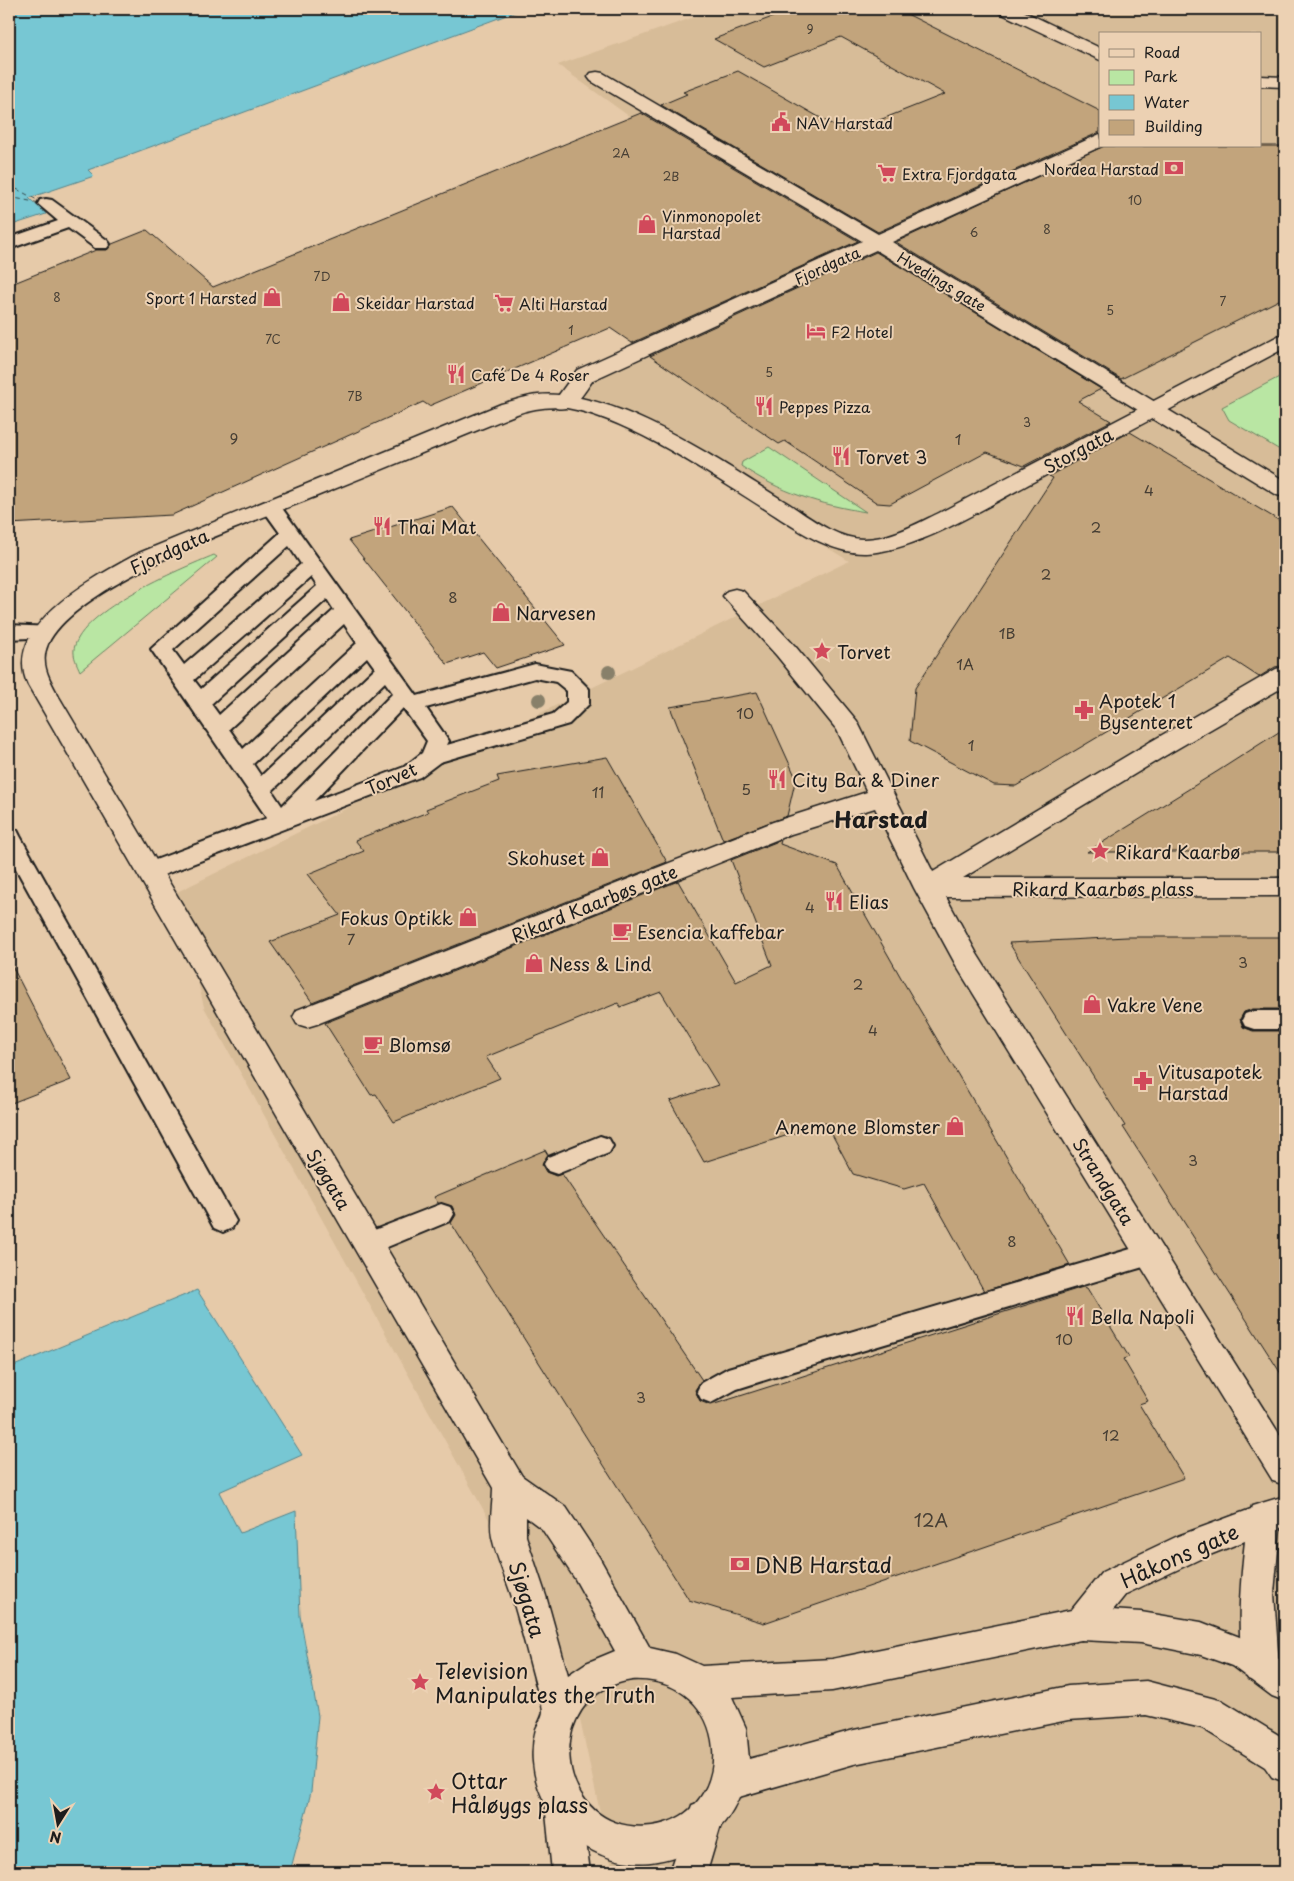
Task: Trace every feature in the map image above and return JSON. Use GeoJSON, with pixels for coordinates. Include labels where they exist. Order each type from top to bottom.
{"type":"FeatureCollection","features":[{"type":"Feature","properties":{"kind":"main road"},"geometry":{"type":"LineString","coordinates":[[1006,9],[1099,55]]}},
{"type":"Feature","properties":{"kind":"main road","name":"Hvedings gate"},"geometry":{"type":"LineString","coordinates":[[596,77],[877,242],[1285,490]]}},
{"type":"Feature","properties":{"kind":"main road"},"geometry":{"type":"LineString","coordinates":[[1262,81],[1285,82]]}},
{"type":"Feature","properties":{"kind":"main road","name":"Fjordgata"},"geometry":{"type":"LineString","coordinates":[[564,402],[585,375],[1099,140]]}},
{"type":"Feature","properties":{"kind":"main road","name":"Storgata"},"geometry":{"type":"LineString","coordinates":[[864,546],[912,533],[947,518],[1285,340]]}},
{"type":"Feature","properties":{"kind":"main road","name":"Fjordgata"},"geometry":{"type":"LineString","coordinates":[[150,871],[38,681],[32,662],[35,648],[43,632],[54,618],[75,601],[110,578],[147,558],[509,409],[539,400],[589,407],[628,422],[700,460],[798,521],[835,539],[864,546]]}},
{"type":"Feature","properties":{"kind":"main road"},"geometry":{"type":"LineString","coordinates":[[735,596],[786,651],[848,727],[927,888],[1159,748],[1285,675]]}},
{"type":"Feature","properties":{"kind":"main road","name":"Rikard Kaarbøs gate"},"geometry":{"type":"LineString","coordinates":[[307,1017],[782,828],[883,796]]}},
{"type":"Feature","properties":{"kind":"main road","name":"Sjøgata"},"geometry":{"type":"LineString","coordinates":[[150,871],[510,1486],[554,1518],[587,1568],[641,1665]]}},
{"type":"Feature","properties":{"kind":"main road","name":"Rikard Kaarbøs plass"},"geometry":{"type":"LineString","coordinates":[[927,888],[1282,887]]}},
{"type":"Feature","properties":{"kind":"main road","name":"Strandgata"},"geometry":{"type":"LineString","coordinates":[[927,888],[967,960],[1285,1472]]}},
{"type":"Feature","properties":{"kind":"main road","name":"Sjøgata"},"geometry":{"type":"LineString","coordinates":[[510,1486],[509,1536],[529,1596],[560,1710]]}},
{"type":"Feature","properties":{"kind":"main road","name":"Håkons gate"},"geometry":{"type":"LineString","coordinates":[[1081,1624],[1114,1584],[1190,1547],[1275,1514]]}},
{"type":"Feature","properties":{"kind":"main road","name":"Håkons gate"},"geometry":{"type":"LineString","coordinates":[[1273,1676],[1256,1593],[1275,1514]]}},
{"type":"Feature","properties":{"kind":"main road"},"geometry":{"type":"LineString","coordinates":[[697,1683],[832,1674],[1081,1624],[1116,1624],[1196,1637],[1240,1652],[1273,1676]]}},
{"type":"Feature","properties":{"kind":"main road"},"geometry":{"type":"LineString","coordinates":[[641,1665],[671,1669],[697,1683],[714,1698],[729,1724],[733,1738],[735,1760],[730,1782],[720,1802],[705,1818],[678,1836],[646,1843],[615,1839],[586,1825],[564,1803],[552,1781],[548,1756],[550,1732],[560,1710],[575,1692],[595,1676],[617,1668],[641,1665]]}},
{"type":"Feature","properties":{"kind":"main road"},"geometry":{"type":"LineString","coordinates":[[730,1782],[854,1747],[1068,1702],[1146,1698],[1210,1712],[1278,1755],[1285,1765]]}},
{"type":"Feature","properties":{"kind":"main road"},"geometry":{"type":"LineString","coordinates":[[564,1803],[570,1872]]}},
{"type":"Feature","properties":{"kind":"main road"},"geometry":{"type":"LineString","coordinates":[[688,1872],[705,1818]]}},
{"type":"Feature","properties":{"kind":"lane"},"geometry":{"type":"LineString","coordinates":[[46,204],[101,244]]}},
{"type":"Feature","properties":{"kind":"lane"},"geometry":{"type":"LineString","coordinates":[[9,244],[70,222]]}},
{"type":"Feature","properties":{"kind":"lane","name":"Torvet"},"geometry":{"type":"LineString","coordinates":[[150,871],[412,772],[432,758],[438,741],[272,508]]}},
{"type":"Feature","properties":{"kind":"lane"},"geometry":{"type":"LineString","coordinates":[[291,534],[162,649],[281,822],[408,700],[535,672],[563,676],[578,689],[578,704],[561,719],[432,758]]}},
{"type":"Feature","properties":{"kind":"lane"},"geometry":{"type":"LineString","coordinates":[[183,678],[312,565]]}},
{"type":"Feature","properties":{"kind":"lane"},"geometry":{"type":"LineString","coordinates":[[200,702],[328,587]]}},
{"type":"Feature","properties":{"kind":"lane"},"geometry":{"type":"LineString","coordinates":[[217,728],[346,612]]}},
{"type":"Feature","properties":{"kind":"lane"},"geometry":{"type":"LineString","coordinates":[[9,632],[43,632]]}},
{"type":"Feature","properties":{"kind":"lane"},"geometry":{"type":"LineString","coordinates":[[241,763],[369,644]]}},
{"type":"Feature","properties":{"kind":"lane"},"geometry":{"type":"LineString","coordinates":[[260,790],[386,669]]}},
{"type":"Feature","properties":{"kind":"lane"},"geometry":{"type":"LineString","coordinates":[[9,836],[223,1221]]}},
{"type":"Feature","properties":{"kind":"lane"},"geometry":{"type":"LineString","coordinates":[[1254,1020],[1285,1020]]}},
{"type":"Feature","properties":{"kind":"lane"},"geometry":{"type":"LineString","coordinates":[[557,1164],[600,1146]]}},
{"type":"Feature","properties":{"kind":"lane"},"geometry":{"type":"LineString","coordinates":[[368,1244],[441,1214]]}},
{"type":"Feature","properties":{"kind":"lane"},"geometry":{"type":"LineString","coordinates":[[711,1392],[728,1380],[790,1360],[1151,1254]]}},
{"type":"Feature","properties":{"kind":"shaded area"},"geometry":{"type":"Polygon","coordinates":[[[717,9],[1285,9],[1285,1872],[613,1872],[567,1660],[204,1007],[177,892],[849,561],[566,386],[808,245],[558,65],[717,9]]]}},
{"type":"Feature","properties":{"kind":"green space"},"geometry":{"type":"Polygon","coordinates":[[[1285,374],[1285,453],[1229,420],[1222,407],[1285,374]]]}},
{"type":"Feature","properties":{"kind":"green space"},"geometry":{"type":"Polygon","coordinates":[[[769,447],[866,512],[833,506],[801,496],[770,483],[741,466],[742,462],[769,447]]]}},
{"type":"Feature","properties":{"kind":"green space"},"geometry":{"type":"Polygon","coordinates":[[[214,555],[217,557],[80,671],[74,649],[81,634],[94,620],[112,606],[134,593],[214,555]]]}},
{"type":"Feature","properties":{"kind":"water"},"geometry":{"type":"Polygon","coordinates":[[[9,9],[523,9],[88,170],[94,176],[29,198],[46,214],[9,226],[9,9]]]}},
{"type":"Feature","properties":{"kind":"water"},"geometry":{"type":"Polygon","coordinates":[[[197,1290],[302,1455],[219,1492],[240,1533],[296,1511],[300,1616],[318,1716],[311,1792],[290,1872],[9,1872],[9,1368],[197,1290]]]}},
{"type":"Feature","properties":{"kind":"building"},"geometry":{"type":"Polygon","coordinates":[[[789,9],[906,9],[905,13],[1099,110],[1099,132],[878,232],[661,105],[687,94],[683,92],[738,71],[847,133],[945,94],[841,37],[764,67],[714,39],[791,10],[789,9]]]}},
{"type":"Feature","properties":{"kind":"building"},"geometry":{"type":"Polygon","coordinates":[[[641,113],[858,241],[632,343],[610,328],[429,406],[423,402],[172,515],[9,524],[9,285],[96,250],[107,250],[112,244],[147,230],[213,287],[641,113]]]}},
{"type":"Feature","properties":{"kind":"building"},"geometry":{"type":"Polygon","coordinates":[[[1262,146],[1285,146],[1285,297],[1121,379],[896,242],[1100,148],[1262,148],[1262,146]]]}},
{"type":"Feature","properties":{"kind":"building"},"geometry":{"type":"Polygon","coordinates":[[[876,252],[1101,389],[1078,401],[1111,421],[1024,466],[987,452],[890,504],[877,503],[785,441],[779,444],[650,356],[876,252]]]}},
{"type":"Feature","properties":{"kind":"building"},"geometry":{"type":"Polygon","coordinates":[[[1130,432],[1285,524],[1285,665],[1275,667],[1259,677],[1230,658],[1016,786],[994,785],[910,741],[915,688],[1053,478],[1049,476],[1130,432]]]}},
{"type":"Feature","properties":{"kind":"building"},"geometry":{"type":"Polygon","coordinates":[[[453,507],[565,645],[496,668],[483,652],[447,664],[349,540],[453,507]]]}},
{"type":"Feature","properties":{"kind":"building"},"geometry":{"type":"Polygon","coordinates":[[[757,692],[796,778],[787,816],[723,840],[670,707],[757,692]]]}},
{"type":"Feature","properties":{"kind":"building"},"geometry":{"type":"Polygon","coordinates":[[[1285,728],[1285,852],[1087,852],[1218,771],[1285,728]]]}},
{"type":"Feature","properties":{"kind":"building"},"geometry":{"type":"Polygon","coordinates":[[[607,757],[667,862],[312,1002],[270,942],[340,915],[308,874],[364,851],[355,840],[428,812],[426,809],[499,781],[497,776],[607,757]]]}},
{"type":"Feature","properties":{"kind":"building"},"geometry":{"type":"Polygon","coordinates":[[[781,840],[780,844],[837,865],[1070,1265],[984,1291],[924,1183],[904,1189],[853,1174],[826,1123],[704,1162],[670,1101],[718,1085],[661,992],[620,1007],[618,1003],[486,1057],[500,1078],[394,1122],[376,1094],[371,1095],[325,1023],[678,881],[736,982],[772,965],[731,860],[781,840]]]}},
{"type":"Feature","properties":{"kind":"building"},"geometry":{"type":"Polygon","coordinates":[[[1127,937],[1285,937],[1285,1009],[1253,1009],[1244,1012],[1240,1019],[1243,1027],[1253,1031],[1285,1031],[1285,1380],[1123,1127],[1125,1126],[1009,943],[1127,937]]]}},
{"type":"Feature","properties":{"kind":"building"},"geometry":{"type":"Polygon","coordinates":[[[9,960],[71,1080],[9,1104],[9,960]]]}},
{"type":"Feature","properties":{"kind":"building"},"geometry":{"type":"Polygon","coordinates":[[[545,1150],[548,1155],[542,1165],[546,1172],[556,1176],[562,1174],[702,1380],[695,1390],[700,1401],[710,1405],[718,1403],[1083,1287],[1087,1288],[1129,1357],[1123,1359],[1148,1401],[1139,1404],[1184,1478],[764,1623],[689,1600],[451,1223],[456,1215],[452,1206],[438,1203],[434,1197],[545,1150]]]}},
{"type":"Feature","properties":{"kind":"ferry route"},"geometry":{"type":"LineString","coordinates":[[9,185],[41,202]]}},
{"type":"Feature","properties":{"kind":"ferry route"},"geometry":{"type":"LineString","coordinates":[[9,197],[40,203]]}},
{"type":"Feature","properties":{"kind":"place","name":"NAV Harstad"},"geometry":{"type":"Point","coordinates":[781,122]}},
{"type":"Feature","properties":{"kind":"place","name":"Nordea Harstad"},"geometry":{"type":"Point","coordinates":[1174,168]}},
{"type":"Feature","properties":{"kind":"place","name":"Extra Fjordgata"},"geometry":{"type":"Point","coordinates":[887,173]}},
{"type":"Feature","properties":{"kind":"place","name":"Vinmonopolet Harstad"},"geometry":{"type":"Point","coordinates":[647,224]}},
{"type":"Feature","properties":{"kind":"place","name":"Sport 1 Harsted"},"geometry":{"type":"Point","coordinates":[272,297]}},
{"type":"Feature","properties":{"kind":"place","name":"Skeidar Harstad"},"geometry":{"type":"Point","coordinates":[341,302]}},
{"type":"Feature","properties":{"kind":"place","name":"Alti Harstad"},"geometry":{"type":"Point","coordinates":[504,303]}},
{"type":"Feature","properties":{"kind":"place","name":"F2 Hotel"},"geometry":{"type":"Point","coordinates":[816,331]}},
{"type":"Feature","properties":{"kind":"place","name":"Café De 4 Roser"},"geometry":{"type":"Point","coordinates":[456,374]}},
{"type":"Feature","properties":{"kind":"place","name":"Peppes Pizza"},"geometry":{"type":"Point","coordinates":[764,406]}},
{"type":"Feature","properties":{"kind":"place","name":"Torvet 3"},"geometry":{"type":"Point","coordinates":[841,456]}},
{"type":"Feature","properties":{"kind":"place","name":"Thai Mat"},"geometry":{"type":"Point","coordinates":[382,526]}},
{"type":"Feature","properties":{"kind":"place","name":"Narvesen"},"geometry":{"type":"Point","coordinates":[501,612]}},
{"type":"Feature","properties":{"kind":"place","name":"Torvet"},"geometry":{"type":"Point","coordinates":[822,651]}},
{"type":"Feature","properties":{"kind":"place","name":"Apotek 1 Bysenteret"},"geometry":{"type":"Point","coordinates":[1084,710]}},
{"type":"Feature","properties":{"kind":"place","name":"City Bar & Diner"},"geometry":{"type":"Point","coordinates":[777,779]}},
{"type":"Feature","properties":{"kind":"place","name":"Rikard Kaarbø"},"geometry":{"type":"Point","coordinates":[1100,851]}},
{"type":"Feature","properties":{"kind":"place","name":"Skohuset"},"geometry":{"type":"Point","coordinates":[600,857]}},
{"type":"Feature","properties":{"kind":"place","name":"Elias"},"geometry":{"type":"Point","coordinates":[834,901]}},
{"type":"Feature","properties":{"kind":"place","name":"Fokus Optikk"},"geometry":{"type":"Point","coordinates":[468,917]}},
{"type":"Feature","properties":{"kind":"place","name":"Esencia kaffebar"},"geometry":{"type":"Point","coordinates":[622,931]}},
{"type":"Feature","properties":{"kind":"place","name":"Ness & Lind"},"geometry":{"type":"Point","coordinates":[534,963]}},
{"type":"Feature","properties":{"kind":"place","name":"Vakre Vene"},"geometry":{"type":"Point","coordinates":[1092,1004]}},
{"type":"Feature","properties":{"kind":"place","name":"Blomsø"},"geometry":{"type":"Point","coordinates":[373,1044]}},
{"type":"Feature","properties":{"kind":"place","name":"Vitusapotek Harstad"},"geometry":{"type":"Point","coordinates":[1143,1081]}},
{"type":"Feature","properties":{"kind":"place","name":"Anemone Blomster"},"geometry":{"type":"Point","coordinates":[955,1126]}},
{"type":"Feature","properties":{"kind":"place","name":"Bella Napoli"},"geometry":{"type":"Point","coordinates":[1075,1316]}},
{"type":"Feature","properties":{"kind":"place","name":"DNB Harstad"},"geometry":{"type":"Point","coordinates":[740,1564]}},
{"type":"Feature","properties":{"kind":"place","name":"Television Manipulates the Truth"},"geometry":{"type":"Point","coordinates":[420,1682]}},
{"type":"Feature","properties":{"kind":"place","name":"Ottar Håløygs plass"},"geometry":{"type":"Point","coordinates":[436,1792]}},
{"type":"Feature","properties":{"kind":"district","name":"Harstad"},"geometry":{"type":"Point","coordinates":[881,818]}}]}
